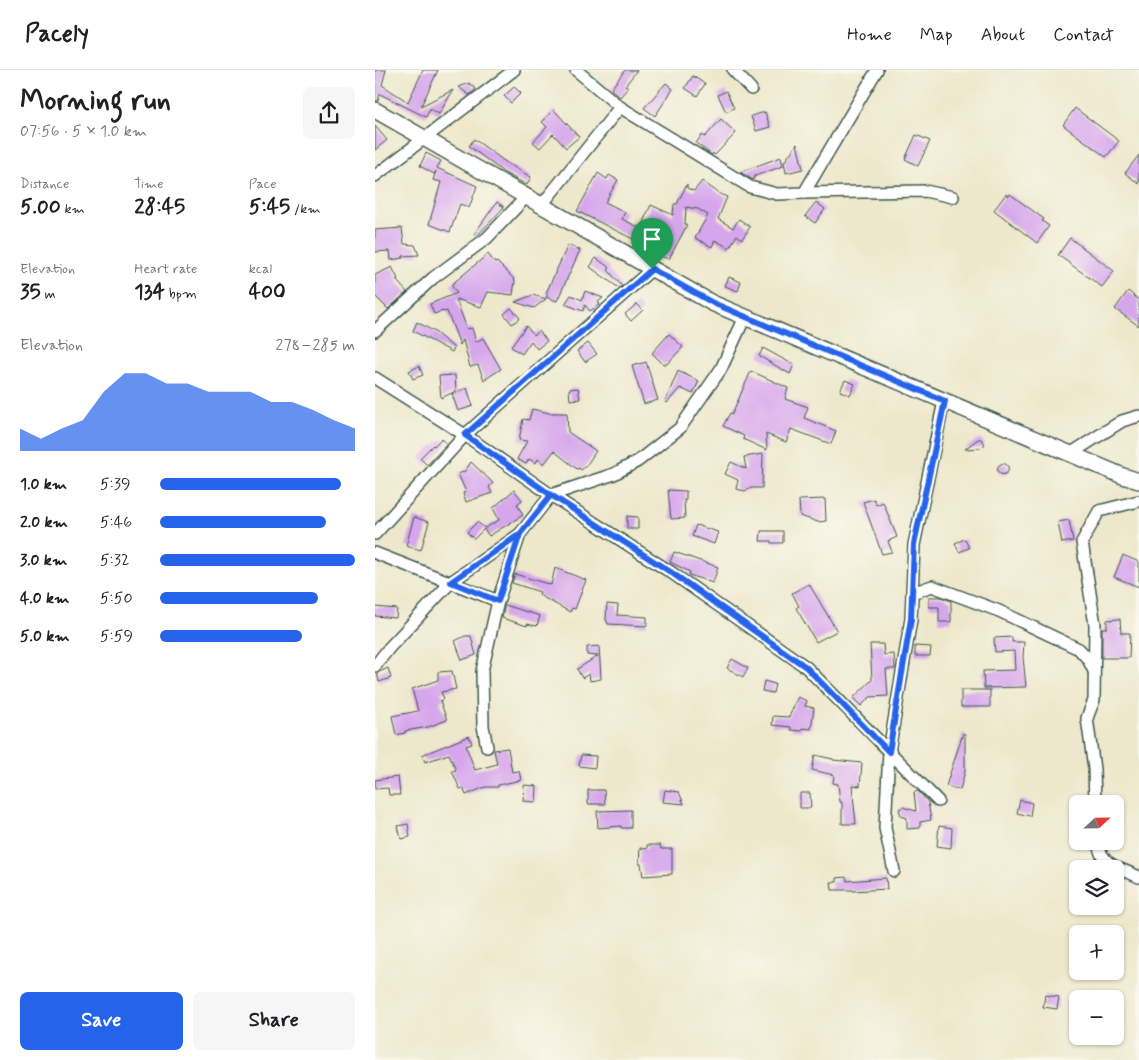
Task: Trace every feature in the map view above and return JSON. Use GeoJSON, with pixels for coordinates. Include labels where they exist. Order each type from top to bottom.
{"type":"FeatureCollection","features":[{"type":"Feature","properties":{"kind":"street"},"geometry":{"type":"LineString","coordinates":[[375,176],[514,70]]}},
{"type":"Feature","properties":{"kind":"street"},"geometry":{"type":"LineString","coordinates":[[577,70],[619,107],[751,187],[777,194],[925,191],[953,197]]}},
{"type":"Feature","properties":{"kind":"street"},"geometry":{"type":"LineString","coordinates":[[733,70],[751,89]]}},
{"type":"Feature","properties":{"kind":"street"},"geometry":{"type":"LineString","coordinates":[[805,193],[877,70]]}},
{"type":"Feature","properties":{"kind":"street"},"geometry":{"type":"LineString","coordinates":[[541,206],[619,107]]}},
{"type":"Feature","properties":{"kind":"street"},"geometry":{"type":"LineString","coordinates":[[375,110],[713,303],[1070,454],[1139,481]]}},
{"type":"Feature","properties":{"kind":"street"},"geometry":{"type":"LineString","coordinates":[[375,331],[433,278],[487,238],[526,197]]}},
{"type":"Feature","properties":{"kind":"street"},"geometry":{"type":"LineString","coordinates":[[375,534],[465,435],[652,269]]}},
{"type":"Feature","properties":{"kind":"street"},"geometry":{"type":"LineString","coordinates":[[375,666],[389,648],[451,582],[520,534],[551,495],[613,474],[638,462],[680,428],[721,369],[745,316]]}},
{"type":"Feature","properties":{"kind":"street"},"geometry":{"type":"LineString","coordinates":[[375,378],[465,435],[551,495],[672,573],[806,667],[937,800]]}},
{"type":"Feature","properties":{"kind":"street"},"geometry":{"type":"LineString","coordinates":[[893,871],[885,828],[889,752],[911,619],[914,544],[945,401]]}},
{"type":"Feature","properties":{"kind":"street"},"geometry":{"type":"LineString","coordinates":[[1070,454],[1122,421],[1139,416]]}},
{"type":"Feature","properties":{"kind":"street"},"geometry":{"type":"LineString","coordinates":[[1095,795],[1094,769],[1087,718],[1094,700],[1095,625],[1082,542],[1099,511],[1139,501]]}},
{"type":"Feature","properties":{"kind":"street"},"geometry":{"type":"LineString","coordinates":[[487,747],[483,726],[482,671],[498,601],[520,534]]}},
{"type":"Feature","properties":{"kind":"street"},"geometry":{"type":"LineString","coordinates":[[375,553],[498,601]]}},
{"type":"Feature","properties":{"kind":"street"},"geometry":{"type":"LineString","coordinates":[[912,592],[932,586],[999,610],[1079,649],[1088,659],[1094,673]]}},
{"type":"Feature","properties":{"kind":"street"},"geometry":{"type":"LineString","coordinates":[[1098,850],[1107,863],[1139,876]]}},
{"type":"Feature","properties":{"kind":"building"},"geometry":{"type":"Polygon","coordinates":[[[375,70],[386,70],[382,85],[408,102],[423,70],[438,70],[421,106],[453,90],[439,114],[430,109],[426,117],[380,94],[378,101],[375,101],[375,70]]]}},
{"type":"Feature","properties":{"kind":"building"},"geometry":{"type":"Polygon","coordinates":[[[625,70],[637,70],[625,86],[628,88],[620,97],[611,89],[625,70]]]}},
{"type":"Feature","properties":{"kind":"building"},"geometry":{"type":"Polygon","coordinates":[[[693,76],[705,84],[697,96],[685,88],[693,76]]]}},
{"type":"Feature","properties":{"kind":"building"},"geometry":{"type":"Polygon","coordinates":[[[469,83],[476,89],[469,95],[459,87],[469,83]]]}},
{"type":"Feature","properties":{"kind":"building"},"geometry":{"type":"Polygon","coordinates":[[[666,83],[673,89],[655,116],[644,108],[666,83]]]}},
{"type":"Feature","properties":{"kind":"building"},"geometry":{"type":"Polygon","coordinates":[[[514,87],[521,93],[511,103],[504,96],[514,87]]]}},
{"type":"Feature","properties":{"kind":"building"},"geometry":{"type":"Polygon","coordinates":[[[726,91],[734,108],[726,112],[718,95],[726,91]]]}},
{"type":"Feature","properties":{"kind":"building"},"geometry":{"type":"Polygon","coordinates":[[[1075,108],[1119,141],[1106,157],[1063,125],[1075,108]]]}},
{"type":"Feature","properties":{"kind":"building"},"geometry":{"type":"Polygon","coordinates":[[[554,110],[579,137],[566,148],[553,134],[540,148],[533,142],[547,127],[542,122],[554,110]]]}},
{"type":"Feature","properties":{"kind":"building"},"geometry":{"type":"Polygon","coordinates":[[[765,112],[770,127],[756,131],[751,116],[765,112]]]}},
{"type":"Feature","properties":{"kind":"building"},"geometry":{"type":"Polygon","coordinates":[[[721,119],[736,133],[715,155],[713,153],[712,155],[696,143],[702,135],[705,137],[721,119]]]}},
{"type":"Feature","properties":{"kind":"building"},"geometry":{"type":"Polygon","coordinates":[[[375,126],[387,140],[375,150],[375,126]]]}},
{"type":"Feature","properties":{"kind":"building"},"geometry":{"type":"Polygon","coordinates":[[[916,135],[930,141],[918,166],[905,159],[916,135]]]}},
{"type":"Feature","properties":{"kind":"building"},"geometry":{"type":"Polygon","coordinates":[[[474,139],[507,163],[531,177],[527,185],[503,172],[469,146],[474,139]]]}},
{"type":"Feature","properties":{"kind":"building"},"geometry":{"type":"Polygon","coordinates":[[[797,144],[803,169],[786,173],[784,162],[797,144]]]}},
{"type":"Feature","properties":{"kind":"building"},"geometry":{"type":"Polygon","coordinates":[[[426,153],[441,161],[437,168],[477,186],[469,208],[460,204],[450,232],[429,224],[441,182],[433,180],[436,171],[434,174],[420,166],[426,153]]]}},
{"type":"Feature","properties":{"kind":"building"},"geometry":{"type":"Polygon","coordinates":[[[1139,155],[1139,184],[1125,173],[1139,155]]]}},
{"type":"Feature","properties":{"kind":"building"},"geometry":{"type":"Polygon","coordinates":[[[781,157],[783,166],[755,176],[753,180],[740,172],[781,157]]]}},
{"type":"Feature","properties":{"kind":"building"},"geometry":{"type":"Polygon","coordinates":[[[598,173],[607,179],[609,175],[618,180],[605,202],[625,212],[622,219],[640,228],[651,205],[673,215],[674,204],[677,204],[687,184],[687,188],[694,191],[702,181],[727,197],[718,219],[733,228],[739,219],[750,227],[742,239],[737,235],[729,248],[715,240],[712,247],[695,238],[708,215],[698,209],[686,207],[685,224],[687,225],[669,259],[663,257],[646,249],[647,246],[577,211],[598,173]]]}},
{"type":"Feature","properties":{"kind":"building"},"geometry":{"type":"Polygon","coordinates":[[[1006,194],[1009,196],[1010,194],[1044,219],[1042,221],[1049,226],[1037,243],[994,210],[1006,194]]]}},
{"type":"Feature","properties":{"kind":"building"},"geometry":{"type":"Polygon","coordinates":[[[497,202],[504,207],[477,236],[474,234],[497,202]]]}},
{"type":"Feature","properties":{"kind":"building"},"geometry":{"type":"Polygon","coordinates":[[[816,202],[825,209],[815,223],[805,216],[816,202]]]}},
{"type":"Feature","properties":{"kind":"building"},"geometry":{"type":"Polygon","coordinates":[[[402,228],[404,244],[415,245],[419,255],[403,256],[403,258],[391,260],[390,251],[375,252],[375,230],[402,228]]]}},
{"type":"Feature","properties":{"kind":"building"},"geometry":{"type":"Polygon","coordinates":[[[1070,238],[1114,271],[1102,287],[1058,255],[1070,238]]]}},
{"type":"Feature","properties":{"kind":"building"},"geometry":{"type":"Polygon","coordinates":[[[568,245],[580,250],[557,301],[546,297],[548,294],[546,293],[568,245]]]}},
{"type":"Feature","properties":{"kind":"building"},"geometry":{"type":"Polygon","coordinates":[[[488,254],[495,263],[497,262],[515,280],[513,295],[488,292],[481,307],[456,299],[467,329],[472,328],[476,342],[483,338],[501,369],[484,380],[478,365],[470,367],[463,340],[460,345],[447,311],[434,314],[430,304],[457,293],[451,285],[488,254]]]}},
{"type":"Feature","properties":{"kind":"building"},"geometry":{"type":"Polygon","coordinates":[[[596,258],[610,268],[608,270],[622,286],[619,288],[590,267],[596,258]]]}},
{"type":"Feature","properties":{"kind":"building"},"geometry":{"type":"Polygon","coordinates":[[[392,267],[398,279],[396,280],[407,292],[388,309],[375,296],[375,275],[392,267]]]}},
{"type":"Feature","properties":{"kind":"building"},"geometry":{"type":"Polygon","coordinates":[[[729,277],[741,282],[738,291],[725,286],[729,277]]]}},
{"type":"Feature","properties":{"kind":"building"},"geometry":{"type":"Polygon","coordinates":[[[585,291],[603,298],[598,302],[600,304],[590,311],[585,305],[583,311],[565,304],[571,295],[582,300],[585,291]]]}},
{"type":"Feature","properties":{"kind":"building"},"geometry":{"type":"Polygon","coordinates":[[[1128,291],[1139,300],[1139,326],[1115,309],[1128,291]]]}},
{"type":"Feature","properties":{"kind":"building"},"geometry":{"type":"Polygon","coordinates":[[[533,295],[546,299],[534,308],[515,302],[533,295]]]}},
{"type":"Feature","properties":{"kind":"building"},"geometry":{"type":"Polygon","coordinates":[[[637,304],[643,310],[631,321],[625,314],[637,304]]]}},
{"type":"Feature","properties":{"kind":"building"},"geometry":{"type":"Polygon","coordinates":[[[511,308],[520,318],[512,324],[504,314],[511,308]]]}},
{"type":"Feature","properties":{"kind":"building"},"geometry":{"type":"Polygon","coordinates":[[[417,322],[435,332],[454,348],[452,352],[413,331],[417,322]]]}},
{"type":"Feature","properties":{"kind":"building"},"geometry":{"type":"Polygon","coordinates":[[[526,326],[534,335],[539,331],[547,341],[537,349],[531,341],[522,354],[511,347],[526,326]]]}},
{"type":"Feature","properties":{"kind":"building"},"geometry":{"type":"Polygon","coordinates":[[[669,334],[683,347],[667,364],[663,364],[652,353],[669,334]]]}},
{"type":"Feature","properties":{"kind":"building"},"geometry":{"type":"Polygon","coordinates":[[[588,343],[597,354],[585,362],[577,351],[588,343]]]}},
{"type":"Feature","properties":{"kind":"building"},"geometry":{"type":"Polygon","coordinates":[[[763,348],[794,365],[790,374],[759,356],[763,348]]]}},
{"type":"Feature","properties":{"kind":"building"},"geometry":{"type":"Polygon","coordinates":[[[646,362],[658,400],[644,404],[632,366],[646,362]]]}},
{"type":"Feature","properties":{"kind":"building"},"geometry":{"type":"Polygon","coordinates":[[[419,366],[423,375],[413,379],[409,371],[419,366]]]}},
{"type":"Feature","properties":{"kind":"building"},"geometry":{"type":"Polygon","coordinates":[[[678,371],[699,381],[693,394],[680,388],[667,403],[665,402],[678,371]]]}},
{"type":"Feature","properties":{"kind":"building"},"geometry":{"type":"Polygon","coordinates":[[[751,371],[788,388],[785,399],[808,407],[804,418],[836,431],[831,444],[791,429],[786,442],[766,434],[767,450],[743,439],[744,436],[723,426],[730,413],[732,414],[751,371]]]}},
{"type":"Feature","properties":{"kind":"building"},"geometry":{"type":"Polygon","coordinates":[[[455,375],[456,391],[441,398],[439,376],[455,375]]]}},
{"type":"Feature","properties":{"kind":"building"},"geometry":{"type":"Polygon","coordinates":[[[845,380],[855,384],[850,395],[840,391],[845,380]]]}},
{"type":"Feature","properties":{"kind":"building"},"geometry":{"type":"Polygon","coordinates":[[[467,388],[473,406],[458,411],[452,394],[467,388]]]}},
{"type":"Feature","properties":{"kind":"building"},"geometry":{"type":"Polygon","coordinates":[[[578,388],[580,399],[570,400],[569,389],[578,388]]]}},
{"type":"Feature","properties":{"kind":"building"},"geometry":{"type":"Polygon","coordinates":[[[532,409],[549,413],[567,413],[568,432],[596,451],[586,466],[581,470],[577,469],[554,451],[544,464],[538,459],[536,463],[529,459],[526,464],[517,459],[527,441],[519,440],[523,419],[529,420],[532,409]]]}},
{"type":"Feature","properties":{"kind":"building"},"geometry":{"type":"Polygon","coordinates":[[[441,439],[447,444],[427,465],[420,458],[441,439]]]}},
{"type":"Feature","properties":{"kind":"building"},"geometry":{"type":"Polygon","coordinates":[[[978,439],[981,439],[985,444],[981,448],[965,449],[978,439]]]}},
{"type":"Feature","properties":{"kind":"building"},"geometry":{"type":"Polygon","coordinates":[[[763,454],[762,488],[751,488],[745,491],[736,489],[738,480],[725,474],[731,462],[746,469],[744,457],[763,454]]]}},
{"type":"Feature","properties":{"kind":"building"},"geometry":{"type":"Polygon","coordinates":[[[471,462],[493,483],[489,487],[492,493],[466,502],[463,493],[466,492],[458,474],[465,471],[471,462]]]}},
{"type":"Feature","properties":{"kind":"building"},"geometry":{"type":"Polygon","coordinates":[[[1003,463],[1009,469],[1003,475],[997,469],[1003,463]]]}},
{"type":"Feature","properties":{"kind":"building"},"geometry":{"type":"Polygon","coordinates":[[[514,490],[522,500],[517,504],[523,515],[489,536],[484,529],[474,539],[467,532],[477,522],[485,528],[499,520],[493,508],[514,490]]]}},
{"type":"Feature","properties":{"kind":"building"},"geometry":{"type":"Polygon","coordinates":[[[668,490],[686,491],[686,500],[684,500],[685,518],[671,519],[668,490]]]}},
{"type":"Feature","properties":{"kind":"building"},"geometry":{"type":"Polygon","coordinates":[[[825,499],[826,521],[818,522],[800,516],[799,500],[825,499]]]}},
{"type":"Feature","properties":{"kind":"building"},"geometry":{"type":"Polygon","coordinates":[[[874,499],[876,505],[883,502],[897,537],[888,541],[892,552],[882,554],[863,502],[874,499]]]}},
{"type":"Feature","properties":{"kind":"building"},"geometry":{"type":"Polygon","coordinates":[[[627,516],[638,517],[638,529],[627,529],[627,516]]]}},
{"type":"Feature","properties":{"kind":"building"},"geometry":{"type":"Polygon","coordinates":[[[414,517],[429,522],[421,550],[406,546],[414,517]]]}},
{"type":"Feature","properties":{"kind":"building"},"geometry":{"type":"Polygon","coordinates":[[[1069,520],[1073,541],[1062,543],[1058,522],[1069,520]]]}},
{"type":"Feature","properties":{"kind":"building"},"geometry":{"type":"Polygon","coordinates":[[[696,525],[718,532],[714,544],[692,536],[696,525]]]}},
{"type":"Feature","properties":{"kind":"building"},"geometry":{"type":"Polygon","coordinates":[[[761,531],[783,531],[783,543],[760,541],[761,531]]]}},
{"type":"Feature","properties":{"kind":"building"},"geometry":{"type":"Polygon","coordinates":[[[965,539],[969,548],[959,552],[955,543],[965,539]]]}},
{"type":"Feature","properties":{"kind":"building"},"geometry":{"type":"Polygon","coordinates":[[[674,552],[718,567],[713,583],[689,575],[690,572],[670,562],[674,552]]]}},
{"type":"Feature","properties":{"kind":"building"},"geometry":{"type":"Polygon","coordinates":[[[1123,555],[1139,562],[1139,587],[1114,577],[1123,555]]]}},
{"type":"Feature","properties":{"kind":"building"},"geometry":{"type":"Polygon","coordinates":[[[555,568],[586,580],[575,609],[572,608],[570,612],[539,595],[540,592],[512,583],[515,574],[551,585],[555,568]]]}},
{"type":"Feature","properties":{"kind":"building"},"geometry":{"type":"Polygon","coordinates":[[[809,584],[837,631],[816,642],[796,608],[799,606],[792,593],[809,584]]]}},
{"type":"Feature","properties":{"kind":"building"},"geometry":{"type":"Polygon","coordinates":[[[929,597],[941,597],[951,601],[951,622],[939,622],[939,607],[929,607],[929,597]]]}},
{"type":"Feature","properties":{"kind":"building"},"geometry":{"type":"Polygon","coordinates":[[[607,604],[618,605],[617,615],[647,617],[647,626],[608,624],[606,619],[607,604]]]}},
{"type":"Feature","properties":{"kind":"building"},"geometry":{"type":"Polygon","coordinates":[[[505,605],[540,616],[537,626],[527,624],[527,626],[502,618],[505,605]]]}},
{"type":"Feature","properties":{"kind":"building"},"geometry":{"type":"Polygon","coordinates":[[[375,607],[397,609],[396,618],[375,616],[375,607]]]}},
{"type":"Feature","properties":{"kind":"building"},"geometry":{"type":"Polygon","coordinates":[[[1120,619],[1121,633],[1130,633],[1129,658],[1102,658],[1102,628],[1107,628],[1107,620],[1120,619]]]}},
{"type":"Feature","properties":{"kind":"building"},"geometry":{"type":"Polygon","coordinates":[[[465,636],[471,636],[476,655],[462,660],[455,641],[465,636]]]}},
{"type":"Feature","properties":{"kind":"building"},"geometry":{"type":"Polygon","coordinates":[[[1012,637],[1012,642],[1024,642],[1023,657],[1026,687],[984,688],[983,671],[1015,670],[1014,651],[995,652],[994,638],[1012,637]]]}},
{"type":"Feature","properties":{"kind":"building"},"geometry":{"type":"Polygon","coordinates":[[[870,644],[883,644],[884,655],[894,654],[895,669],[886,669],[888,696],[870,697],[861,706],[853,698],[872,680],[870,644]]]}},
{"type":"Feature","properties":{"kind":"building"},"geometry":{"type":"Polygon","coordinates":[[[599,646],[601,679],[590,681],[589,674],[582,678],[577,669],[598,656],[587,655],[587,647],[599,646]]]}},
{"type":"Feature","properties":{"kind":"building"},"geometry":{"type":"Polygon","coordinates":[[[915,646],[931,647],[930,656],[915,656],[915,646]]]}},
{"type":"Feature","properties":{"kind":"building"},"geometry":{"type":"Polygon","coordinates":[[[732,659],[748,668],[743,677],[727,668],[732,659]]]}},
{"type":"Feature","properties":{"kind":"building"},"geometry":{"type":"Polygon","coordinates":[[[388,668],[391,678],[379,682],[377,673],[388,668]]]}},
{"type":"Feature","properties":{"kind":"building"},"geometry":{"type":"Polygon","coordinates":[[[452,671],[456,689],[441,692],[444,699],[440,701],[447,720],[396,735],[392,716],[418,711],[412,689],[438,680],[438,672],[452,671]]]}},
{"type":"Feature","properties":{"kind":"building"},"geometry":{"type":"Polygon","coordinates":[[[764,681],[775,684],[773,693],[762,691],[764,681]]]}},
{"type":"Feature","properties":{"kind":"building"},"geometry":{"type":"Polygon","coordinates":[[[961,690],[990,690],[990,707],[961,707],[961,690]]]}},
{"type":"Feature","properties":{"kind":"building"},"geometry":{"type":"Polygon","coordinates":[[[798,697],[807,701],[805,706],[814,708],[811,729],[802,728],[802,731],[791,730],[791,727],[772,725],[773,716],[789,717],[798,697]]]}},
{"type":"Feature","properties":{"kind":"building"},"geometry":{"type":"Polygon","coordinates":[[[963,733],[965,734],[965,771],[960,790],[946,786],[963,733]]]}},
{"type":"Feature","properties":{"kind":"building"},"geometry":{"type":"Polygon","coordinates":[[[469,736],[472,744],[466,746],[475,770],[497,764],[494,750],[508,748],[512,772],[519,771],[521,780],[498,785],[498,787],[485,787],[466,795],[463,788],[460,789],[452,771],[456,770],[449,754],[425,762],[422,755],[469,736]]]}},
{"type":"Feature","properties":{"kind":"building"},"geometry":{"type":"Polygon","coordinates":[[[581,755],[596,756],[595,768],[579,766],[581,755]]]}},
{"type":"Feature","properties":{"kind":"building"},"geometry":{"type":"Polygon","coordinates":[[[815,755],[833,760],[862,763],[860,786],[852,785],[856,824],[842,824],[842,802],[840,802],[838,784],[833,783],[834,775],[812,770],[815,755]]]}},
{"type":"Feature","properties":{"kind":"building"},"geometry":{"type":"Polygon","coordinates":[[[398,777],[400,795],[389,795],[388,788],[375,789],[375,780],[398,777]]]}},
{"type":"Feature","properties":{"kind":"building"},"geometry":{"type":"Polygon","coordinates":[[[524,785],[537,786],[536,802],[523,801],[524,785]]]}},
{"type":"Feature","properties":{"kind":"building"},"geometry":{"type":"Polygon","coordinates":[[[588,790],[604,790],[605,804],[588,804],[588,790]]]}},
{"type":"Feature","properties":{"kind":"building"},"geometry":{"type":"Polygon","coordinates":[[[665,790],[679,792],[684,804],[663,802],[665,790]]]}},
{"type":"Feature","properties":{"kind":"building"},"geometry":{"type":"Polygon","coordinates":[[[918,791],[928,802],[931,820],[920,822],[920,828],[907,829],[907,818],[901,816],[899,809],[903,807],[916,811],[914,792],[918,791]]]}},
{"type":"Feature","properties":{"kind":"building"},"geometry":{"type":"Polygon","coordinates":[[[800,793],[810,793],[811,808],[800,808],[800,793]]]}},
{"type":"Feature","properties":{"kind":"building"},"geometry":{"type":"Polygon","coordinates":[[[1020,800],[1032,803],[1030,816],[1017,813],[1020,800]]]}},
{"type":"Feature","properties":{"kind":"building"},"geometry":{"type":"Polygon","coordinates":[[[631,810],[631,828],[621,828],[621,826],[598,828],[597,811],[631,810]]]}},
{"type":"Feature","properties":{"kind":"building"},"geometry":{"type":"Polygon","coordinates":[[[408,824],[410,837],[401,839],[398,826],[408,824]]]}},
{"type":"Feature","properties":{"kind":"building"},"geometry":{"type":"Polygon","coordinates":[[[939,826],[952,828],[951,848],[937,846],[939,826]]]}},
{"type":"Feature","properties":{"kind":"building"},"geometry":{"type":"Polygon","coordinates":[[[647,845],[660,845],[661,849],[672,849],[672,874],[643,876],[641,864],[639,864],[640,848],[647,849],[647,845]]]}},
{"type":"Feature","properties":{"kind":"building"},"geometry":{"type":"Polygon","coordinates":[[[846,877],[847,881],[886,878],[887,889],[832,890],[831,882],[837,882],[837,878],[846,877]]]}},
{"type":"Feature","properties":{"kind":"building"},"geometry":{"type":"Polygon","coordinates":[[[1045,995],[1059,997],[1057,1009],[1043,1007],[1045,995]]]}},
{"type":"Feature","properties":{"kind":"route"},"geometry":{"type":"LineString","coordinates":[[652,269],[465,435],[551,495],[520,534],[451,582],[498,601],[520,534],[551,495],[672,573],[806,667],[889,752],[911,619],[914,544],[927,476],[945,401],[713,303],[652,269]]}}]}
